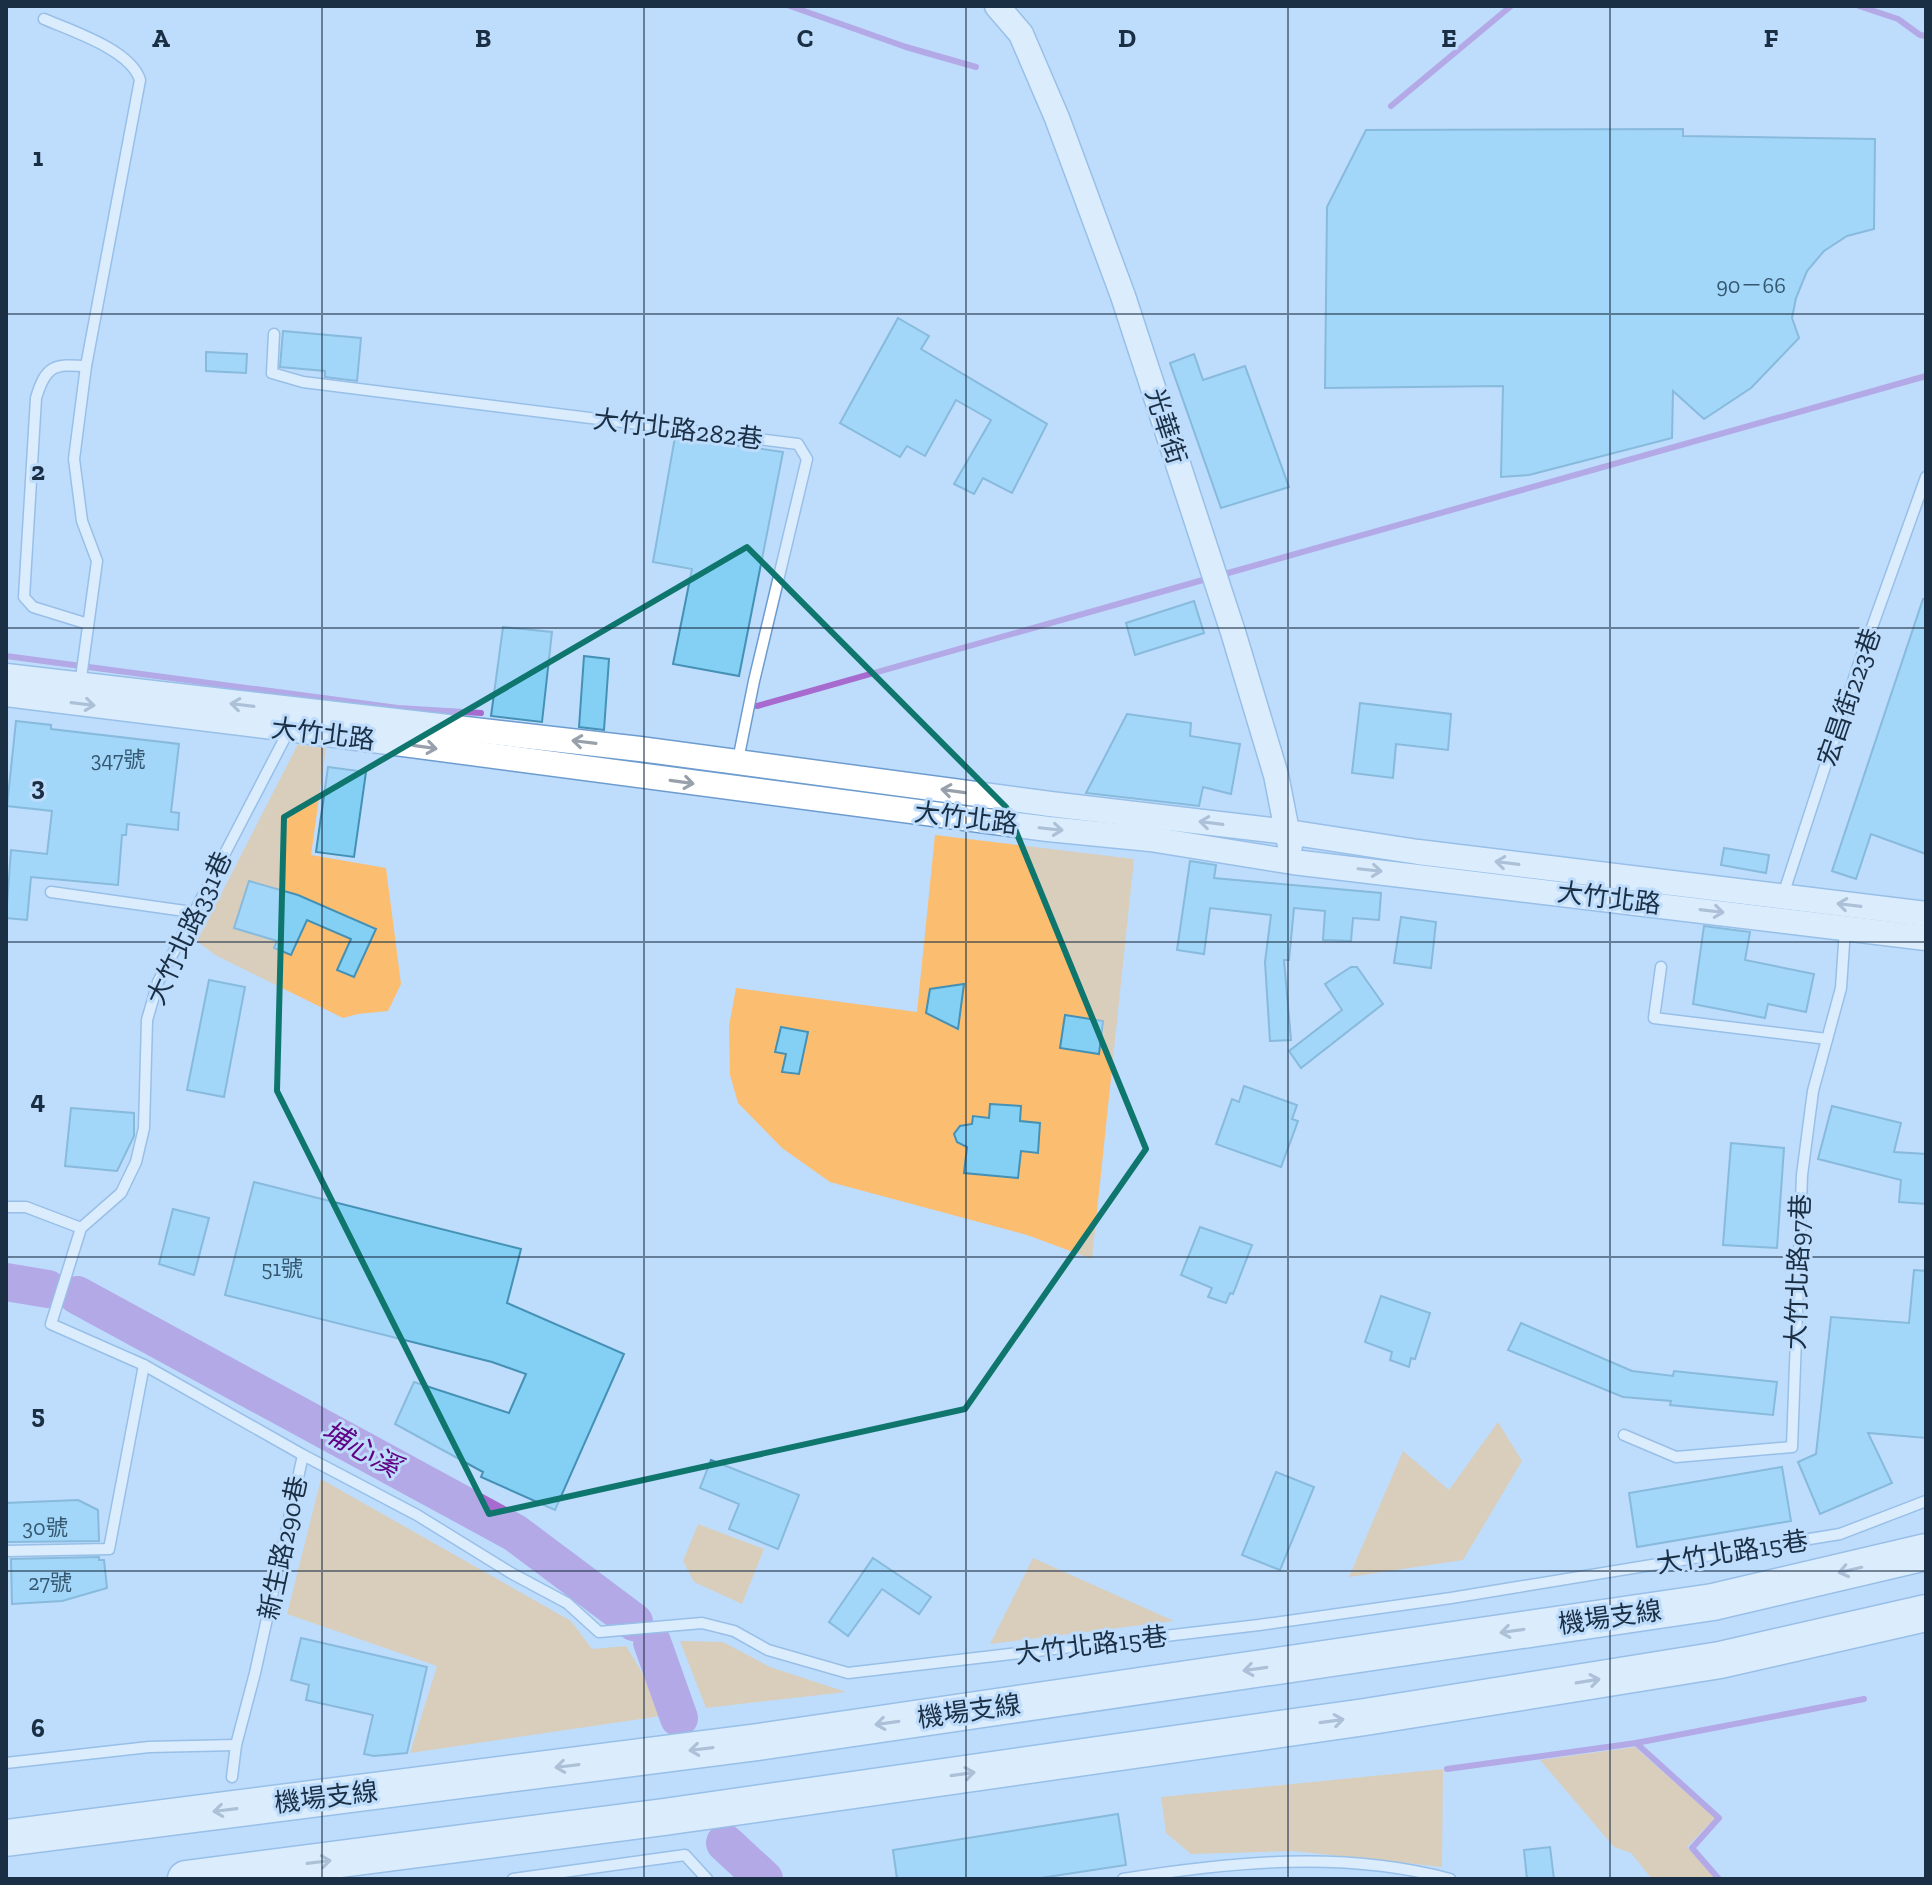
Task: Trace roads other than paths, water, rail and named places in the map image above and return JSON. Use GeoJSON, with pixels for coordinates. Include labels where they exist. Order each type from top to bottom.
{"type":"FeatureCollection","features":[{"type":"Feature","properties":{"kind":"highway","name":"機場支線"},"geometry":{"type":"LineString","coordinates":[[6,1838],[758,1742],[1713,1602],[1926,1552]]}},
{"type":"Feature","properties":{"kind":"highway"},"geometry":{"type":"LineString","coordinates":[[186,1879],[664,1817],[1365,1717],[1720,1660],[1926,1613]]}},
{"type":"Feature","properties":{"kind":"street","name":"光華街"},"geometry":{"type":"LineString","coordinates":[[997,6],[1021,34],[1057,118],[1123,296],[1233,632],[1276,775],[1293,862]]}},
{"type":"Feature","properties":{"kind":"street","name":"大竹北路"},"geometry":{"type":"LineString","coordinates":[[6,676],[970,819],[1150,839],[1293,862],[1781,908],[1926,914]]}},
{"type":"Feature","properties":{"kind":"street","name":"大竹北路"},"geometry":{"type":"LineString","coordinates":[[6,694],[292,720],[510,733],[1288,832],[1781,908],[1846,927],[1926,938]]}},
{"type":"Feature","properties":{"kind":"lane"},"geometry":{"type":"LineString","coordinates":[[44,19],[100,43],[138,71],[140,80],[86,366],[74,470],[82,521],[97,561],[80,685]]}},
{"type":"Feature","properties":{"kind":"lane","name":"大竹北路282巷"},"geometry":{"type":"LineString","coordinates":[[274,334],[272,373],[303,382],[798,444],[807,459],[738,762]]}},
{"type":"Feature","properties":{"kind":"lane"},"geometry":{"type":"LineString","coordinates":[[86,366],[53,368],[45,375],[36,398],[24,597],[33,607],[88,624]]}},
{"type":"Feature","properties":{"kind":"lane","name":"宏昌街223巷"},"geometry":{"type":"LineString","coordinates":[[1781,908],[1857,669],[1926,477]]}},
{"type":"Feature","properties":{"kind":"lane","name":"大竹北路331巷"},"geometry":{"type":"LineString","coordinates":[[81,1228],[121,1193],[136,1162],[144,1128],[147,1020],[158,982],[292,720]]}},
{"type":"Feature","properties":{"kind":"lane"},"geometry":{"type":"LineString","coordinates":[[51,892],[192,912]]}},
{"type":"Feature","properties":{"kind":"lane","name":"大竹北路97巷"},"geometry":{"type":"LineString","coordinates":[[1624,1435],[1676,1457],[1792,1447],[1802,1175],[1813,1091],[1841,988],[1846,927]]}},
{"type":"Feature","properties":{"kind":"lane"},"geometry":{"type":"LineString","coordinates":[[1661,967],[1654,1018],[1827,1039]]}},
{"type":"Feature","properties":{"kind":"lane"},"geometry":{"type":"LineString","coordinates":[[6,1207],[26,1207],[81,1228]]}},
{"type":"Feature","properties":{"kind":"lane","name":"新生路290巷"},"geometry":{"type":"LineString","coordinates":[[81,1228],[51,1324],[144,1365],[303,1455],[236,1745],[232,1777]]}},
{"type":"Feature","properties":{"kind":"lane"},"geometry":{"type":"LineString","coordinates":[[6,1551],[109,1549],[144,1365]]}},
{"type":"Feature","properties":{"kind":"lane","name":"大竹北路15巷"},"geometry":{"type":"LineString","coordinates":[[303,1455],[417,1515],[511,1573],[567,1603],[599,1632],[702,1623],[734,1631],[768,1650],[848,1673],[1243,1627],[1451,1598],[1840,1534],[1926,1501]]}},
{"type":"Feature","properties":{"kind":"lane"},"geometry":{"type":"LineString","coordinates":[[6,1763],[149,1747],[236,1745]]}},
{"type":"Feature","properties":{"kind":"lane"},"geometry":{"type":"LineString","coordinates":[[513,1879],[685,1855],[707,1879]]}},
{"type":"Feature","properties":{"kind":"lane"},"geometry":{"type":"LineString","coordinates":[[1123,1879],[1209,1865],[1306,1860],[1385,1867],[1450,1879]]}},
{"type":"Feature","properties":{"kind":"waterway"},"geometry":{"type":"LineString","coordinates":[[790,6],[906,47],[976,67]]}},
{"type":"Feature","properties":{"kind":"waterway"},"geometry":{"type":"LineString","coordinates":[[1391,106],[1511,6]]}},
{"type":"Feature","properties":{"kind":"waterway"},"geometry":{"type":"LineString","coordinates":[[1859,6],[1898,19],[1926,36]]}},
{"type":"Feature","properties":{"kind":"waterway"},"geometry":{"type":"LineString","coordinates":[[1221,575],[1926,376]]}},
{"type":"Feature","properties":{"kind":"waterway"},"geometry":{"type":"LineString","coordinates":[[757,706],[1210,578]]}},
{"type":"Feature","properties":{"kind":"waterway"},"geometry":{"type":"LineString","coordinates":[[6,656],[398,708],[481,713]]}},
{"type":"Feature","properties":{"kind":"waterway","name":"埔心溪"},"geometry":{"type":"LineString","coordinates":[[6,1282],[48,1289]]}},
{"type":"Feature","properties":{"kind":"waterway","name":"埔心溪"},"geometry":{"type":"LineString","coordinates":[[77,1295],[515,1533],[634,1622]]}},
{"type":"Feature","properties":{"kind":"waterway"},"geometry":{"type":"LineString","coordinates":[[652,1642],[679,1718]]}},
{"type":"Feature","properties":{"kind":"waterway"},"geometry":{"type":"LineString","coordinates":[[1636,1743],[1864,1699]]}},
{"type":"Feature","properties":{"kind":"waterway"},"geometry":{"type":"LineString","coordinates":[[1447,1769],[1636,1743],[1719,1818],[1692,1848],[1719,1879]]}},
{"type":"Feature","properties":{"kind":"waterway","name":"埔心溪"},"geometry":{"type":"LineString","coordinates":[[725,1843],[764,1879]]}}]}
